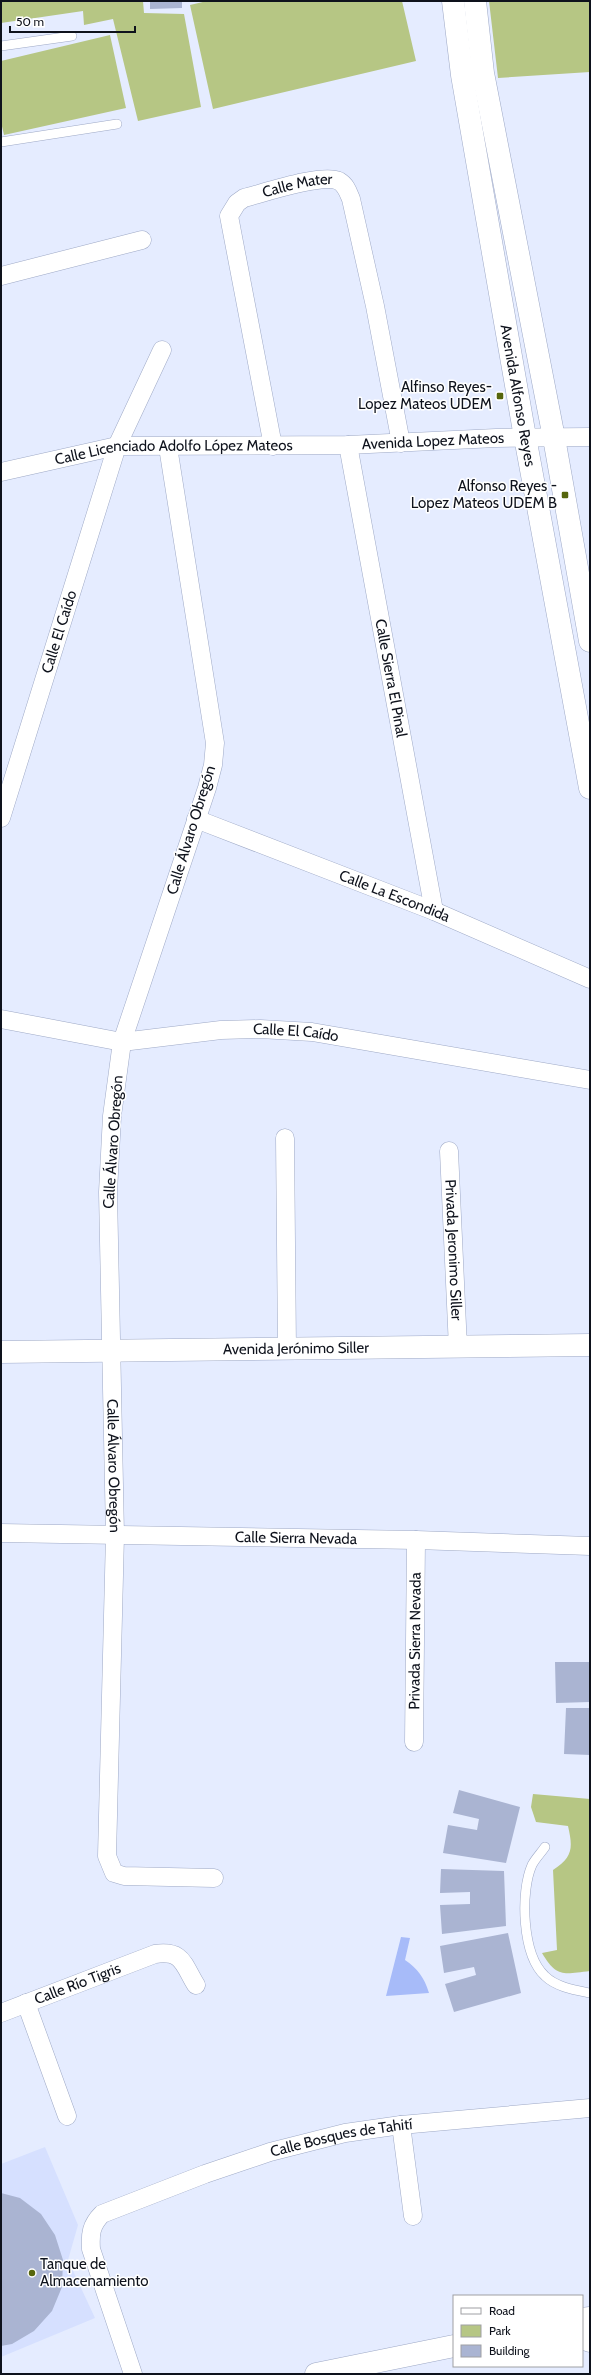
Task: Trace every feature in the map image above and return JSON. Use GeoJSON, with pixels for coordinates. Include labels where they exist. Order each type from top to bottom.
{"type":"FeatureCollection","features":[{"type":"Feature","properties":{"kind":"main road","name":"Avenida Alfonso Reyes"},"geometry":{"type":"LineString","coordinates":[[453,1],[462,75],[525,437],[590,788]]}},
{"type":"Feature","properties":{"kind":"main road","name":"Avenida Alfonso Reyes"},"geometry":{"type":"LineString","coordinates":[[475,1],[483,73],[554,438],[590,641]]}},
{"type":"Feature","properties":{"kind":"main road","name":"Avenida Jerónimo Siller"},"geometry":{"type":"LineString","coordinates":[[1,1352],[110,1352],[287,1348],[458,1348],[590,1345]]}},
{"type":"Feature","properties":{"kind":"main road"},"geometry":{"type":"LineString","coordinates":[[316,2374],[453,2346]]}},
{"type":"Feature","properties":{"kind":"street","name":"Calle Mater"},"geometry":{"type":"LineString","coordinates":[[273,446],[229,216],[237,203],[244,198],[323,179],[340,182],[346,188],[351,199],[375,306],[401,443]]}},
{"type":"Feature","properties":{"kind":"street"},"geometry":{"type":"LineString","coordinates":[[1,276],[142,240]]}},
{"type":"Feature","properties":{"kind":"street","name":"Calle El Caído"},"geometry":{"type":"LineString","coordinates":[[1,818],[117,446],[162,350]]}},
{"type":"Feature","properties":{"kind":"street","name":"Avenida Lopez Mateos"},"geometry":{"type":"LineString","coordinates":[[348,445],[525,437],[590,437]]}},
{"type":"Feature","properties":{"kind":"street","name":"Calle Licenciado Adolfo López Mateos"},"geometry":{"type":"LineString","coordinates":[[1,472],[117,446],[168,447],[348,445]]}},
{"type":"Feature","properties":{"kind":"street","name":"Calle Sierra El Pinal"},"geometry":{"type":"LineString","coordinates":[[348,445],[434,911]]}},
{"type":"Feature","properties":{"kind":"street","name":"Calle Álvaro Obregón"},"geometry":{"type":"LineString","coordinates":[[168,447],[215,743],[213,764],[207,788],[122,1042],[112,1116],[108,1192],[110,1352],[115,1535],[107,1856],[114,1873],[124,1876],[214,1878]]}},
{"type":"Feature","properties":{"kind":"street","name":"Calle La Escondida"},"geometry":{"type":"LineString","coordinates":[[196,819],[434,911],[590,979]]}},
{"type":"Feature","properties":{"kind":"street","name":"Calle El Caído"},"geometry":{"type":"LineString","coordinates":[[1,1019],[122,1042],[221,1030],[260,1029],[312,1032],[590,1080]]}},
{"type":"Feature","properties":{"kind":"street"},"geometry":{"type":"LineString","coordinates":[[285,1138],[287,1348]]}},
{"type":"Feature","properties":{"kind":"street","name":"Privada Jeronimo Siller"},"geometry":{"type":"LineString","coordinates":[[449,1151],[458,1348]]}},
{"type":"Feature","properties":{"kind":"street","name":"Calle Sierra Nevada"},"geometry":{"type":"LineString","coordinates":[[1,1533],[416,1540],[590,1546]]}},
{"type":"Feature","properties":{"kind":"street","name":"Privada Sierra Nevada"},"geometry":{"type":"LineString","coordinates":[[414,1742],[416,1540]]}},
{"type":"Feature","properties":{"kind":"street","name":"Calle Río Tigris"},"geometry":{"type":"LineString","coordinates":[[1,2013],[155,1954],[168,1952],[177,1955],[196,1985]]}},
{"type":"Feature","properties":{"kind":"street"},"geometry":{"type":"LineString","coordinates":[[26,2003],[67,2116]]}},
{"type":"Feature","properties":{"kind":"street","name":"Calle Bosques de Tahití"},"geometry":{"type":"LineString","coordinates":[[133,2374],[91,2249],[90,2235],[94,2223],[102,2214],[205,2174],[270,2152],[345,2133],[401,2125],[590,2108]]}},
{"type":"Feature","properties":{"kind":"street"},"geometry":{"type":"LineString","coordinates":[[401,2125],[413,2216]]}},
{"type":"Feature","properties":{"kind":"lane"},"geometry":{"type":"LineString","coordinates":[[1,46],[72,36]]}},
{"type":"Feature","properties":{"kind":"lane"},"geometry":{"type":"LineString","coordinates":[[1,142],[116,124]]}},
{"type":"Feature","properties":{"kind":"lane"},"geometry":{"type":"LineString","coordinates":[[545,1847],[532,1864],[524,1900],[531,1952],[544,1976],[557,1985],[590,1993]]}},
{"type":"Feature","properties":{"kind":"shaded area"},"geometry":{"type":"Polygon","coordinates":[[[45,2147],[78,2225],[68,2260],[95,2318],[1,2357],[1,2164],[45,2147]]]}},
{"type":"Feature","properties":{"kind":"green space"},"geometry":{"type":"Polygon","coordinates":[[[1,1],[143,1],[144,13],[184,14],[201,107],[138,121],[113,19],[84,25],[83,11],[1,23],[1,1]]]}},
{"type":"Feature","properties":{"kind":"green space"},"geometry":{"type":"Polygon","coordinates":[[[207,1],[402,1],[416,61],[213,109],[190,5],[207,1]]]}},
{"type":"Feature","properties":{"kind":"green space"},"geometry":{"type":"Polygon","coordinates":[[[489,1],[590,1],[590,72],[498,78],[489,1]]]}},
{"type":"Feature","properties":{"kind":"green space"},"geometry":{"type":"Polygon","coordinates":[[[110,35],[126,108],[4,135],[1,122],[1,61],[110,35]]]}},
{"type":"Feature","properties":{"kind":"green space"},"geometry":{"type":"Polygon","coordinates":[[[533,1794],[590,1799],[590,1971],[573,1973],[562,1972],[552,1967],[542,1953],[557,1950],[553,1870],[568,1856],[571,1840],[568,1826],[536,1822],[531,1807],[533,1794]]]}},
{"type":"Feature","properties":{"kind":"water"},"geometry":{"type":"Polygon","coordinates":[[[401,1937],[410,1938],[405,1960],[420,1974],[429,1993],[386,1996],[401,1937]]]}},
{"type":"Feature","properties":{"kind":"building"},"geometry":{"type":"Polygon","coordinates":[[[150,1],[182,1],[182,8],[150,9],[150,1]]]}},
{"type":"Feature","properties":{"kind":"building"},"geometry":{"type":"Polygon","coordinates":[[[555,1662],[590,1662],[590,1702],[556,1703],[555,1662]]]}},
{"type":"Feature","properties":{"kind":"building"},"geometry":{"type":"Polygon","coordinates":[[[566,1708],[590,1708],[590,1755],[564,1754],[566,1708]]]}},
{"type":"Feature","properties":{"kind":"building"},"geometry":{"type":"Polygon","coordinates":[[[459,1790],[520,1807],[506,1863],[443,1853],[448,1825],[477,1830],[479,1819],[453,1813],[459,1790]]]}},
{"type":"Feature","properties":{"kind":"building"},"geometry":{"type":"Polygon","coordinates":[[[441,1869],[504,1871],[506,1926],[442,1934],[440,1905],[470,1904],[470,1892],[440,1893],[441,1869]]]}},
{"type":"Feature","properties":{"kind":"building"},"geometry":{"type":"Polygon","coordinates":[[[508,1933],[521,1993],[454,2012],[445,1984],[476,1975],[474,1967],[444,1973],[440,1946],[508,1933]]]}},
{"type":"Feature","properties":{"kind":"building","name":"Tanque de Almacenamiento"},"geometry":{"type":"Polygon","coordinates":[[[1,2193],[20,2198],[41,2214],[55,2235],[63,2260],[62,2287],[52,2311],[34,2331],[12,2344],[1,2346],[1,2193]]]}},
{"type":"Feature","properties":{"kind":"place","name":"Alfinso Reyes- Lopez Mateos UDEM"},"geometry":{"type":"Point","coordinates":[500,396]}},
{"type":"Feature","properties":{"kind":"place","name":"Alfonso Reyes - Lopez Mateos UDEM B"},"geometry":{"type":"Point","coordinates":[565,495]}},
{"type":"Feature","properties":{"kind":"place","name":"Tanque de Almacenamiento"},"geometry":{"type":"Point","coordinates":[32,2273]}}]}
